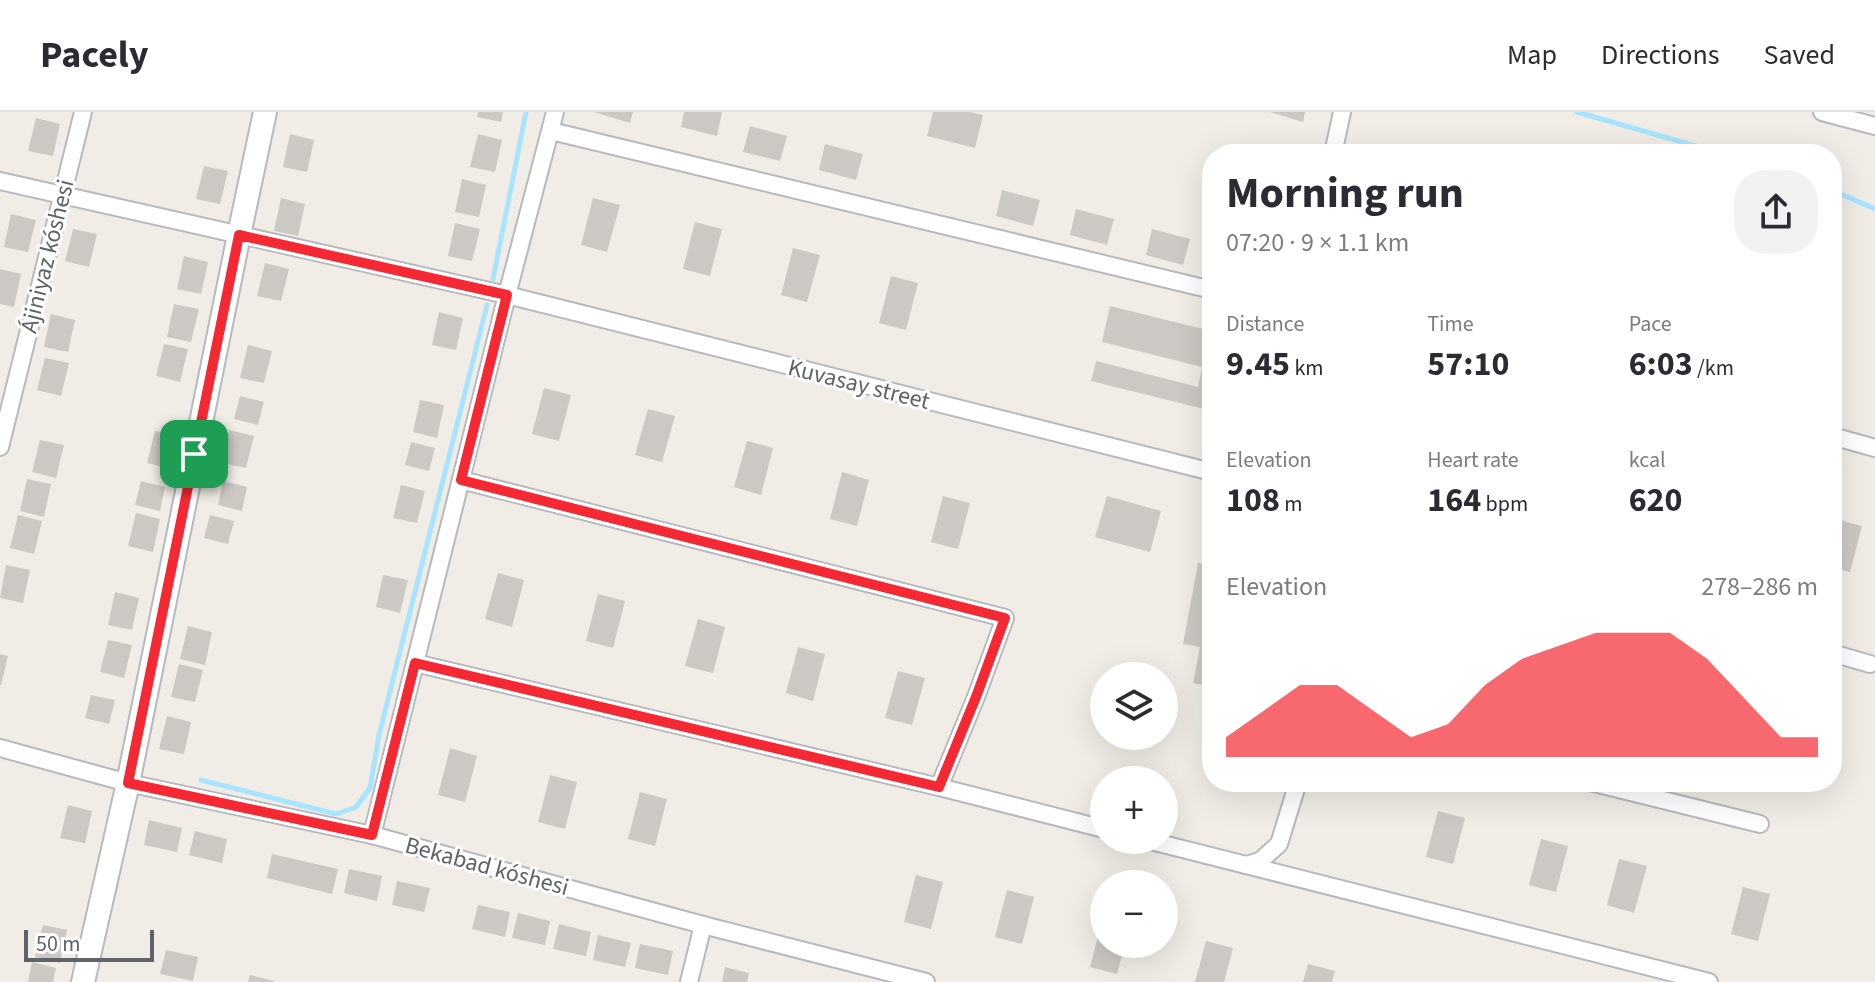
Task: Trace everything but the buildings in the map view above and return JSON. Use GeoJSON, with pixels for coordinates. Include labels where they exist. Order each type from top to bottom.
{"type":"FeatureCollection","features":[{"type":"Feature","properties":{"kind":"street","name":"Ájiniyaz kóshesi"},"geometry":{"type":"LineString","coordinates":[[0,447],[83,112]]}},
{"type":"Feature","properties":{"kind":"street"},"geometry":{"type":"LineString","coordinates":[[83,982],[128,783],[265,112]]}},
{"type":"Feature","properties":{"kind":"street"},"geometry":{"type":"LineString","coordinates":[[372,835],[555,112]]}},
{"type":"Feature","properties":{"kind":"street"},"geometry":{"type":"LineString","coordinates":[[1335,144],[1342,112]]}},
{"type":"Feature","properties":{"kind":"street"},"geometry":{"type":"LineString","coordinates":[[1822,112],[1875,126]]}},
{"type":"Feature","properties":{"kind":"street"},"geometry":{"type":"LineString","coordinates":[[551,131],[1202,288]]}},
{"type":"Feature","properties":{"kind":"street","name":"Kuvasay street"},"geometry":{"type":"LineString","coordinates":[[0,181],[507,295],[1202,469]]}},
{"type":"Feature","properties":{"kind":"street"},"geometry":{"type":"LineString","coordinates":[[1842,439],[1875,448]]}},
{"type":"Feature","properties":{"kind":"street"},"geometry":{"type":"LineString","coordinates":[[461,480],[1005,618],[939,787]]}},
{"type":"Feature","properties":{"kind":"street"},"geometry":{"type":"LineString","coordinates":[[1842,656],[1870,664]]}},
{"type":"Feature","properties":{"kind":"street"},"geometry":{"type":"LineString","coordinates":[[415,663],[1090,825]]}},
{"type":"Feature","properties":{"kind":"street","name":"Bekabad kóshesi"},"geometry":{"type":"LineString","coordinates":[[0,748],[128,783],[372,835],[896,978],[926,982]]}},
{"type":"Feature","properties":{"kind":"street"},"geometry":{"type":"LineString","coordinates":[[1246,865],[1260,861],[1279,844],[1295,792]]}},
{"type":"Feature","properties":{"kind":"street"},"geometry":{"type":"LineString","coordinates":[[1630,792],[1760,824]]}},
{"type":"Feature","properties":{"kind":"street"},"geometry":{"type":"LineString","coordinates":[[1178,848],[1709,982]]}},
{"type":"Feature","properties":{"kind":"street"},"geometry":{"type":"LineString","coordinates":[[689,982],[703,925]]}},
{"type":"Feature","properties":{"kind":"waterway"},"geometry":{"type":"LineString","coordinates":[[493,279],[526,112]]}},
{"type":"Feature","properties":{"kind":"waterway"},"geometry":{"type":"LineString","coordinates":[[1577,112],[1689,144]]}},
{"type":"Feature","properties":{"kind":"waterway"},"geometry":{"type":"LineString","coordinates":[[1842,194],[1875,209]]}},
{"type":"Feature","properties":{"kind":"waterway"},"geometry":{"type":"LineString","coordinates":[[201,780],[336,814],[356,807],[370,788],[379,735],[487,305]]}},
{"type":"Feature","properties":{"kind":"route"},"geometry":{"type":"LineString","coordinates":[[239,235],[507,295],[461,480],[1005,618],[939,787],[415,663],[372,835],[128,783],[194,454],[239,235]]}}]}
